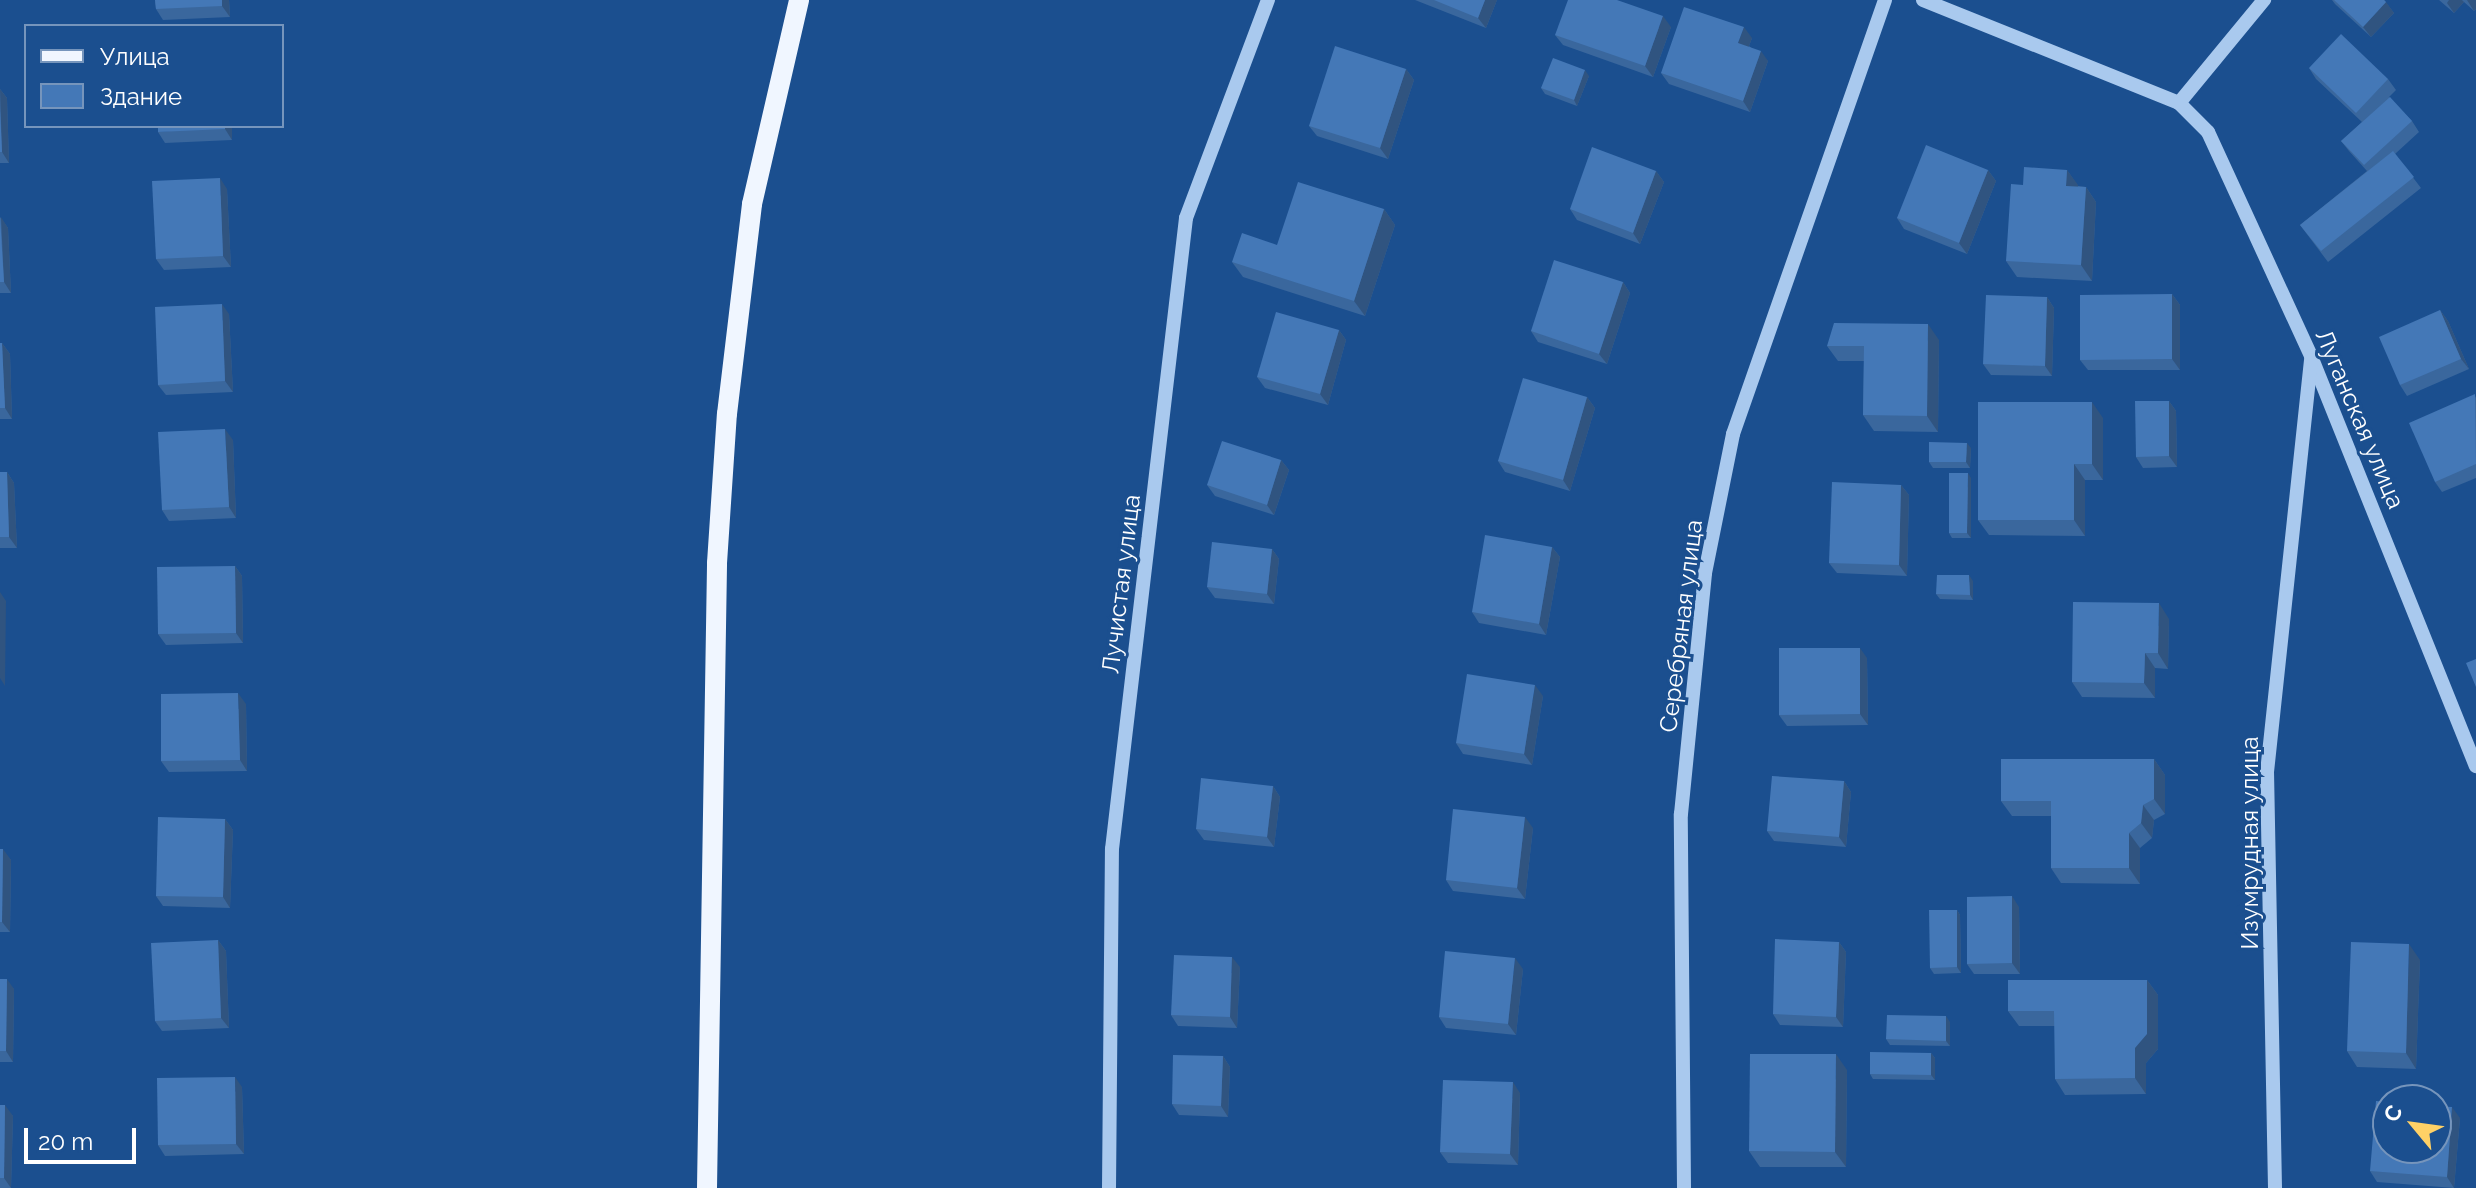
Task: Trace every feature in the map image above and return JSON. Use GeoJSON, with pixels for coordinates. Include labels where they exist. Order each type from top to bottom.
{"type":"FeatureCollection","features":[{"type":"Feature","properties":{"kind":"main road"},"geometry":{"type":"LineString","coordinates":[[707,1188],[717,563],[727,414],[752,204],[799,0]]}},
{"type":"Feature","properties":{"kind":"street","name":"Лучистая улица"},"geometry":{"type":"LineString","coordinates":[[1109,1188],[1112,849],[1186,218],[1268,0]]}},
{"type":"Feature","properties":{"kind":"street","name":"Серебряная улица"},"geometry":{"type":"LineString","coordinates":[[1684,1188],[1681,814],[1705,573],[1733,434],[1885,0]]}},
{"type":"Feature","properties":{"kind":"street"},"geometry":{"type":"LineString","coordinates":[[1923,0],[2179,103],[2264,0]]}},
{"type":"Feature","properties":{"kind":"street","name":"Луганская улица"},"geometry":{"type":"LineString","coordinates":[[2179,103],[2208,132],[2311,356],[2476,766]]}},
{"type":"Feature","properties":{"kind":"street","name":"Изумрудная улица"},"geometry":{"type":"LineString","coordinates":[[2275,1188],[2267,772],[2311,356]]}},
{"type":"Feature","properties":{"kind":"building"},"geometry":{"type":"Polygon","coordinates":[[[155,0],[222,0],[222,6],[156,9],[155,0]]]}},
{"type":"Feature","properties":{"kind":"building"},"geometry":{"type":"Polygon","coordinates":[[[1434,0],[1485,0],[1478,18],[1434,0]]]}},
{"type":"Feature","properties":{"kind":"building"},"geometry":{"type":"Polygon","coordinates":[[[1568,0],[1617,0],[1663,16],[1645,66],[1555,35],[1568,0]]]}},
{"type":"Feature","properties":{"kind":"building"},"geometry":{"type":"Polygon","coordinates":[[[2334,0],[2384,0],[2386,2],[2363,27],[2334,0]]]}},
{"type":"Feature","properties":{"kind":"building"},"geometry":{"type":"Polygon","coordinates":[[[1684,7],[1744,27],[1738,43],[1761,51],[1743,101],[1661,73],[1684,7]]]}},
{"type":"Feature","properties":{"kind":"building"},"geometry":{"type":"Polygon","coordinates":[[[2341,34],[2388,79],[2356,113],[2309,68],[2341,34]]]}},
{"type":"Feature","properties":{"kind":"building"},"geometry":{"type":"Polygon","coordinates":[[[1335,46],[1406,69],[1380,148],[1309,126],[1335,46]]]}},
{"type":"Feature","properties":{"kind":"building"},"geometry":{"type":"Polygon","coordinates":[[[1553,58],[1585,70],[1574,100],[1541,88],[1553,58]]]}},
{"type":"Feature","properties":{"kind":"building"},"geometry":{"type":"Polygon","coordinates":[[[2390,97],[2412,121],[2364,165],[2341,141],[2390,97]]]}},
{"type":"Feature","properties":{"kind":"building"},"geometry":{"type":"Polygon","coordinates":[[[0,109],[2,152],[0,152],[0,109]]]}},
{"type":"Feature","properties":{"kind":"building"},"geometry":{"type":"Polygon","coordinates":[[[158,128],[225,128],[225,129],[158,132],[158,128]]]}},
{"type":"Feature","properties":{"kind":"building"},"geometry":{"type":"Polygon","coordinates":[[[1926,145],[1988,170],[1959,243],[1897,218],[1926,145]]]}},
{"type":"Feature","properties":{"kind":"building"},"geometry":{"type":"Polygon","coordinates":[[[1592,147],[1656,171],[1633,233],[1570,209],[1592,147]]]}},
{"type":"Feature","properties":{"kind":"building"},"geometry":{"type":"Polygon","coordinates":[[[2393,151],[2414,177],[2321,251],[2300,225],[2393,151]]]}},
{"type":"Feature","properties":{"kind":"building"},"geometry":{"type":"Polygon","coordinates":[[[2024,167],[2067,170],[2066,186],[2086,187],[2081,265],[2006,261],[2011,184],[2023,185],[2024,167]]]}},
{"type":"Feature","properties":{"kind":"building"},"geometry":{"type":"Polygon","coordinates":[[[220,178],[223,256],[156,259],[152,181],[220,178]]]}},
{"type":"Feature","properties":{"kind":"building"},"geometry":{"type":"Polygon","coordinates":[[[1298,182],[1384,209],[1354,301],[1232,262],[1242,233],[1277,245],[1298,182]]]}},
{"type":"Feature","properties":{"kind":"building"},"geometry":{"type":"Polygon","coordinates":[[[0,217],[4,282],[0,282],[0,217]]]}},
{"type":"Feature","properties":{"kind":"building"},"geometry":{"type":"Polygon","coordinates":[[[1554,260],[1623,282],[1599,354],[1531,331],[1554,260]]]}},
{"type":"Feature","properties":{"kind":"building"},"geometry":{"type":"Polygon","coordinates":[[[2172,294],[2172,359],[2080,360],[2080,295],[2172,294]]]}},
{"type":"Feature","properties":{"kind":"building"},"geometry":{"type":"Polygon","coordinates":[[[1986,295],[2047,297],[2045,366],[1983,364],[1986,295]]]}},
{"type":"Feature","properties":{"kind":"building"},"geometry":{"type":"Polygon","coordinates":[[[222,304],[225,381],[158,385],[155,307],[222,304]]]}},
{"type":"Feature","properties":{"kind":"building"},"geometry":{"type":"Polygon","coordinates":[[[2440,310],[2461,359],[2400,385],[2379,337],[2440,310]]]}},
{"type":"Feature","properties":{"kind":"building"},"geometry":{"type":"Polygon","coordinates":[[[1276,312],[1339,330],[1320,394],[1257,377],[1276,312]]]}},
{"type":"Feature","properties":{"kind":"building"},"geometry":{"type":"Polygon","coordinates":[[[1834,323],[1928,324],[1927,416],[1863,415],[1864,346],[1827,346],[1834,323]]]}},
{"type":"Feature","properties":{"kind":"building"},"geometry":{"type":"Polygon","coordinates":[[[2,343],[5,408],[0,408],[2,343]]]}},
{"type":"Feature","properties":{"kind":"building"},"geometry":{"type":"Polygon","coordinates":[[[1523,378],[1587,397],[1563,480],[1498,461],[1523,378]]]}},
{"type":"Feature","properties":{"kind":"building"},"geometry":{"type":"Polygon","coordinates":[[[2475,394],[2476,464],[2435,482],[2409,423],[2475,394]]]}},
{"type":"Feature","properties":{"kind":"building"},"geometry":{"type":"Polygon","coordinates":[[[2135,401],[2169,401],[2169,456],[2136,457],[2135,401]]]}},
{"type":"Feature","properties":{"kind":"building"},"geometry":{"type":"Polygon","coordinates":[[[1978,402],[2092,402],[2092,464],[2074,464],[2074,520],[1978,520],[1978,402]]]}},
{"type":"Feature","properties":{"kind":"building"},"geometry":{"type":"Polygon","coordinates":[[[225,429],[229,507],[162,510],[158,432],[225,429]]]}},
{"type":"Feature","properties":{"kind":"building"},"geometry":{"type":"Polygon","coordinates":[[[1222,441],[1281,460],[1267,505],[1207,485],[1222,441]]]}},
{"type":"Feature","properties":{"kind":"building"},"geometry":{"type":"Polygon","coordinates":[[[1929,442],[1967,443],[1966,462],[1929,462],[1929,442]]]}},
{"type":"Feature","properties":{"kind":"building"},"geometry":{"type":"Polygon","coordinates":[[[0,472],[7,472],[9,537],[0,537],[0,472]]]}},
{"type":"Feature","properties":{"kind":"building"},"geometry":{"type":"Polygon","coordinates":[[[1949,473],[1968,473],[1967,533],[1949,533],[1949,473]]]}},
{"type":"Feature","properties":{"kind":"building"},"geometry":{"type":"Polygon","coordinates":[[[1832,482],[1901,485],[1899,565],[1829,563],[1832,482]]]}},
{"type":"Feature","properties":{"kind":"building"},"geometry":{"type":"Polygon","coordinates":[[[1485,535],[1552,547],[1539,624],[1472,612],[1485,535]]]}},
{"type":"Feature","properties":{"kind":"building"},"geometry":{"type":"Polygon","coordinates":[[[1212,542],[1272,549],[1267,594],[1207,587],[1212,542]]]}},
{"type":"Feature","properties":{"kind":"building"},"geometry":{"type":"Polygon","coordinates":[[[235,566],[236,633],[158,634],[157,567],[235,566]]]}},
{"type":"Feature","properties":{"kind":"building"},"geometry":{"type":"Polygon","coordinates":[[[1937,575],[1969,575],[1970,595],[1936,594],[1937,575]]]}},
{"type":"Feature","properties":{"kind":"building"},"geometry":{"type":"Polygon","coordinates":[[[2073,602],[2159,603],[2158,653],[2145,653],[2144,683],[2072,682],[2073,602]]]}},
{"type":"Feature","properties":{"kind":"building"},"geometry":{"type":"Polygon","coordinates":[[[1779,648],[1860,648],[1860,714],[1779,715],[1779,648]]]}},
{"type":"Feature","properties":{"kind":"building"},"geometry":{"type":"Polygon","coordinates":[[[2476,659],[2476,687],[2466,663],[2476,659]]]}},
{"type":"Feature","properties":{"kind":"building"},"geometry":{"type":"Polygon","coordinates":[[[1467,674],[1535,685],[1524,754],[1456,743],[1467,674]]]}},
{"type":"Feature","properties":{"kind":"building"},"geometry":{"type":"Polygon","coordinates":[[[238,693],[240,760],[161,761],[161,694],[238,693]]]}},
{"type":"Feature","properties":{"kind":"building"},"geometry":{"type":"Polygon","coordinates":[[[2001,759],[2154,759],[2154,799],[2143,805],[2141,823],[2129,833],[2129,868],[2051,868],[2051,801],[2001,801],[2001,759]]]}},
{"type":"Feature","properties":{"kind":"building"},"geometry":{"type":"Polygon","coordinates":[[[1772,776],[1844,781],[1839,837],[1767,831],[1772,776]]]}},
{"type":"Feature","properties":{"kind":"building"},"geometry":{"type":"Polygon","coordinates":[[[1201,778],[1273,786],[1267,837],[1196,829],[1201,778]]]}},
{"type":"Feature","properties":{"kind":"building"},"geometry":{"type":"Polygon","coordinates":[[[1453,809],[1525,817],[1517,888],[1446,880],[1453,809]]]}},
{"type":"Feature","properties":{"kind":"building"},"geometry":{"type":"Polygon","coordinates":[[[158,817],[225,819],[223,897],[156,896],[158,817]]]}},
{"type":"Feature","properties":{"kind":"building"},"geometry":{"type":"Polygon","coordinates":[[[0,849],[3,849],[2,922],[0,922],[0,849]]]}},
{"type":"Feature","properties":{"kind":"building"},"geometry":{"type":"Polygon","coordinates":[[[2012,896],[2012,963],[1967,964],[1967,897],[2012,896]]]}},
{"type":"Feature","properties":{"kind":"building"},"geometry":{"type":"Polygon","coordinates":[[[1929,910],[1957,910],[1957,967],[1930,968],[1929,910]]]}},
{"type":"Feature","properties":{"kind":"building"},"geometry":{"type":"Polygon","coordinates":[[[1775,939],[1839,942],[1836,1017],[1773,1014],[1775,939]]]}},
{"type":"Feature","properties":{"kind":"building"},"geometry":{"type":"Polygon","coordinates":[[[218,940],[221,1018],[155,1021],[151,943],[218,940]]]}},
{"type":"Feature","properties":{"kind":"building"},"geometry":{"type":"Polygon","coordinates":[[[2351,942],[2409,944],[2406,1053],[2347,1051],[2351,942]]]}},
{"type":"Feature","properties":{"kind":"building"},"geometry":{"type":"Polygon","coordinates":[[[1445,951],[1515,958],[1508,1024],[1439,1017],[1445,951]]]}},
{"type":"Feature","properties":{"kind":"building"},"geometry":{"type":"Polygon","coordinates":[[[1174,955],[1232,957],[1230,1017],[1171,1015],[1174,955]]]}},
{"type":"Feature","properties":{"kind":"building"},"geometry":{"type":"Polygon","coordinates":[[[0,979],[7,979],[6,1051],[0,1051],[0,979]]]}},
{"type":"Feature","properties":{"kind":"building"},"geometry":{"type":"Polygon","coordinates":[[[2008,980],[2147,980],[2147,1034],[2135,1048],[2135,1078],[2055,1079],[2054,1011],[2008,1011],[2008,980]]]}},
{"type":"Feature","properties":{"kind":"building"},"geometry":{"type":"Polygon","coordinates":[[[1887,1015],[1946,1016],[1946,1041],[1886,1039],[1887,1015]]]}},
{"type":"Feature","properties":{"kind":"building"},"geometry":{"type":"Polygon","coordinates":[[[1870,1052],[1931,1053],[1931,1075],[1870,1074],[1870,1052]]]}},
{"type":"Feature","properties":{"kind":"building"},"geometry":{"type":"Polygon","coordinates":[[[1750,1054],[1836,1054],[1835,1152],[1749,1151],[1750,1054]]]}},
{"type":"Feature","properties":{"kind":"building"},"geometry":{"type":"Polygon","coordinates":[[[1173,1055],[1223,1056],[1221,1106],[1172,1104],[1173,1055]]]}},
{"type":"Feature","properties":{"kind":"building"},"geometry":{"type":"Polygon","coordinates":[[[235,1077],[236,1144],[158,1145],[157,1078],[235,1077]]]}},
{"type":"Feature","properties":{"kind":"building"},"geometry":{"type":"Polygon","coordinates":[[[1443,1080],[1513,1082],[1510,1154],[1440,1152],[1443,1080]]]}},
{"type":"Feature","properties":{"kind":"building"},"geometry":{"type":"Polygon","coordinates":[[[0,1105],[5,1105],[4,1178],[0,1178],[0,1105]]]}},
{"type":"Feature","properties":{"kind":"building"},"geometry":{"type":"Polygon","coordinates":[[[2372,1148],[2372,1164],[2448,1164],[2447,1177],[2370,1171],[2372,1148]]]}}]}
